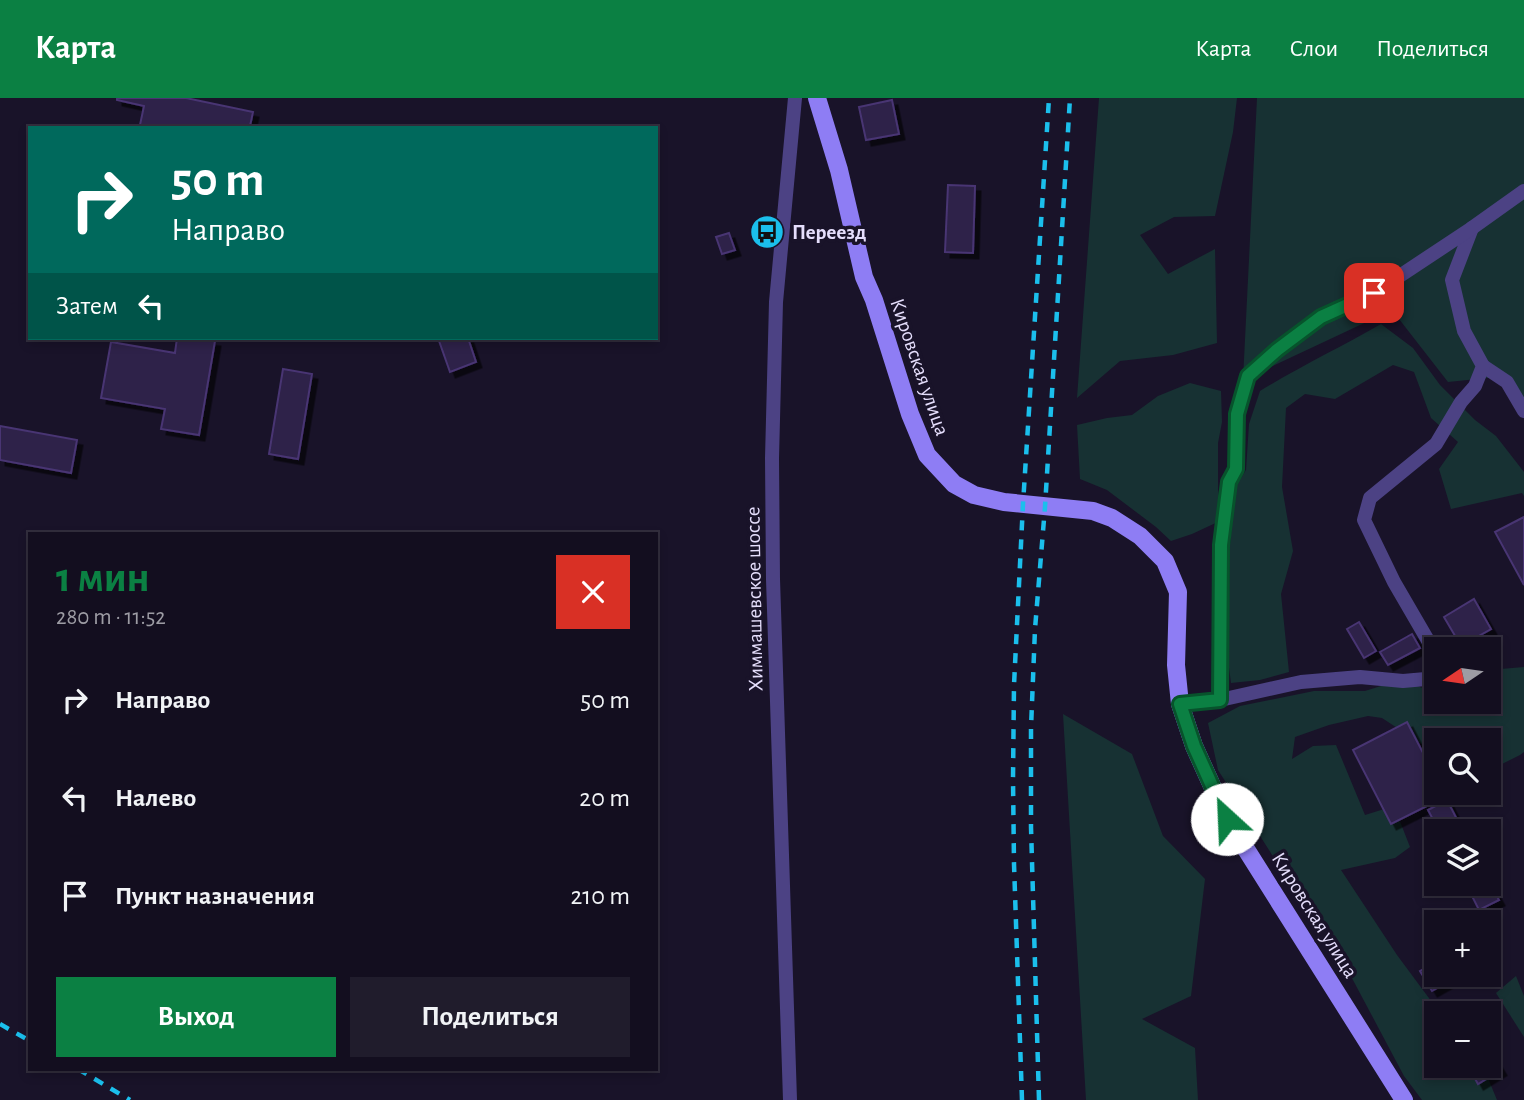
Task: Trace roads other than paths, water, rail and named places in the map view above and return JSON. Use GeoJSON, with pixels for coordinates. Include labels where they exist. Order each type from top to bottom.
{"type":"FeatureCollection","features":[{"type":"Feature","properties":{"kind":"main road","name":"Кировская улица"},"geometry":{"type":"LineString","coordinates":[[817,98],[839,170],[864,277],[874,300],[910,414],[927,455],[954,484],[974,495],[1004,502],[1093,511],[1112,518],[1140,536],[1164,561],[1178,592],[1176,665],[1180,704],[1194,746],[1227,819],[1404,1100]]}},
{"type":"Feature","properties":{"kind":"street","name":"Химмашевское шоссе"},"geometry":{"type":"LineString","coordinates":[[790,1100],[773,579],[772,458],[776,302],[794,98]]}},
{"type":"Feature","properties":{"kind":"street"},"geometry":{"type":"LineString","coordinates":[[1220,700],[1221,545],[1229,482],[1236,469],[1237,414],[1248,376],[1321,317],[1374,293],[1524,191]]}},
{"type":"Feature","properties":{"kind":"street"},"geometry":{"type":"LineString","coordinates":[[1472,228],[1451,281],[1464,331],[1482,366],[1507,383],[1524,411]]}},
{"type":"Feature","properties":{"kind":"street"},"geometry":{"type":"LineString","coordinates":[[1426,637],[1394,582],[1364,520],[1370,498],[1436,444],[1461,402],[1475,386],[1482,366]]}},
{"type":"Feature","properties":{"kind":"street"},"geometry":{"type":"LineString","coordinates":[[1180,704],[1220,700],[1301,682],[1360,677],[1403,681],[1424,679]]}},
{"type":"Feature","properties":{"kind":"railway"},"geometry":{"type":"LineString","coordinates":[[1022,1100],[1014,864],[1014,685],[1049,98]]}},
{"type":"Feature","properties":{"kind":"railway"},"geometry":{"type":"LineString","coordinates":[[1039,1100],[1031,827],[1031,728],[1035,629],[1070,98]]}},
{"type":"Feature","properties":{"kind":"railway"},"geometry":{"type":"LineString","coordinates":[[0,1024],[28,1040]]}},
{"type":"Feature","properties":{"kind":"railway"},"geometry":{"type":"LineString","coordinates":[[81,1071],[130,1100]]}},
{"type":"Feature","properties":{"kind":"place","name":"Переезд"},"geometry":{"type":"Point","coordinates":[767,232]}}]}
